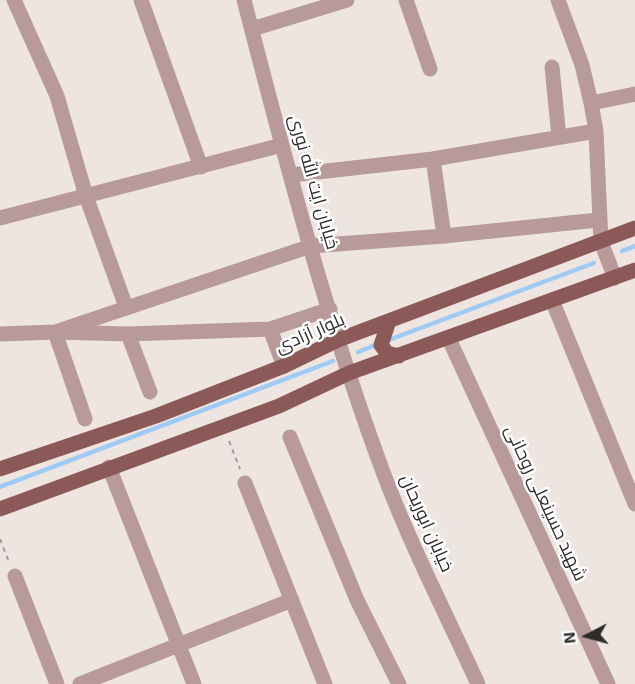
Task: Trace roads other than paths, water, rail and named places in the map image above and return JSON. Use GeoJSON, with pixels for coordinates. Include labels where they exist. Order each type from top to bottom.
{"type":"FeatureCollection","features":[{"type":"Feature","properties":{"kind":"main road","name":"بلوار آزادی"},"geometry":{"type":"LineString","coordinates":[[0,469],[156,416],[284,366],[338,340],[635,228]]}},
{"type":"Feature","properties":{"kind":"main road"},"geometry":{"type":"LineString","coordinates":[[0,509],[279,406],[349,373],[450,339],[635,270]]}},
{"type":"Feature","properties":{"kind":"main road"},"geometry":{"type":"LineString","coordinates":[[389,321],[381,345],[387,353],[399,356]]}},
{"type":"Feature","properties":{"kind":"street"},"geometry":{"type":"LineString","coordinates":[[14,0],[57,96],[86,196],[126,307]]}},
{"type":"Feature","properties":{"kind":"street"},"geometry":{"type":"LineString","coordinates":[[141,0],[201,167]]}},
{"type":"Feature","properties":{"kind":"street","name":"خیابان ایت الله نوری"},"geometry":{"type":"LineString","coordinates":[[244,0],[282,145],[349,373]]}},
{"type":"Feature","properties":{"kind":"street"},"geometry":{"type":"LineString","coordinates":[[252,29],[347,0]]}},
{"type":"Feature","properties":{"kind":"street"},"geometry":{"type":"LineString","coordinates":[[406,0],[430,69]]}},
{"type":"Feature","properties":{"kind":"street"},"geometry":{"type":"LineString","coordinates":[[558,0],[582,65],[591,103],[596,131],[598,220],[601,242],[615,278]]}},
{"type":"Feature","properties":{"kind":"street"},"geometry":{"type":"LineString","coordinates":[[552,67],[559,137]]}},
{"type":"Feature","properties":{"kind":"street"},"geometry":{"type":"LineString","coordinates":[[591,103],[635,94]]}},
{"type":"Feature","properties":{"kind":"street"},"geometry":{"type":"LineString","coordinates":[[291,175],[433,159],[596,131]]}},
{"type":"Feature","properties":{"kind":"street"},"geometry":{"type":"LineString","coordinates":[[0,218],[282,145]]}},
{"type":"Feature","properties":{"kind":"street"},"geometry":{"type":"LineString","coordinates":[[433,159],[444,236]]}},
{"type":"Feature","properties":{"kind":"street"},"geometry":{"type":"LineString","coordinates":[[55,332],[311,246],[444,236],[598,220]]}},
{"type":"Feature","properties":{"kind":"street"},"geometry":{"type":"LineString","coordinates":[[552,300],[635,504]]}},
{"type":"Feature","properties":{"kind":"street"},"geometry":{"type":"LineString","coordinates":[[0,334],[55,332],[128,334],[270,329],[330,309]]}},
{"type":"Feature","properties":{"kind":"street"},"geometry":{"type":"LineString","coordinates":[[270,329],[284,366]]}},
{"type":"Feature","properties":{"kind":"street"},"geometry":{"type":"LineString","coordinates":[[55,332],[85,419]]}},
{"type":"Feature","properties":{"kind":"street"},"geometry":{"type":"LineString","coordinates":[[128,334],[150,392]]}},
{"type":"Feature","properties":{"kind":"street","name":"شهید حسینعلی روحانی"},"geometry":{"type":"LineString","coordinates":[[450,339],[608,684]]}},
{"type":"Feature","properties":{"kind":"street","name":"خیابان ابوریحان"},"geometry":{"type":"LineString","coordinates":[[349,373],[402,519],[478,684]]}},
{"type":"Feature","properties":{"kind":"street"},"geometry":{"type":"LineString","coordinates":[[290,437],[357,600],[399,684]]}},
{"type":"Feature","properties":{"kind":"street"},"geometry":{"type":"LineString","coordinates":[[109,467],[194,684]]}},
{"type":"Feature","properties":{"kind":"street"},"geometry":{"type":"LineString","coordinates":[[245,483],[325,684]]}},
{"type":"Feature","properties":{"kind":"street"},"geometry":{"type":"LineString","coordinates":[[15,576],[57,684]]}},
{"type":"Feature","properties":{"kind":"street"},"geometry":{"type":"LineString","coordinates":[[80,684],[291,600]]}},
{"type":"Feature","properties":{"kind":"waterway"},"geometry":{"type":"LineString","coordinates":[[622,251],[635,246]]}},
{"type":"Feature","properties":{"kind":"waterway"},"geometry":{"type":"LineString","coordinates":[[386,341],[594,263]]}},
{"type":"Feature","properties":{"kind":"waterway"},"geometry":{"type":"LineString","coordinates":[[358,352],[378,344]]}},
{"type":"Feature","properties":{"kind":"waterway"},"geometry":{"type":"LineString","coordinates":[[0,487],[333,361]]}}]}
